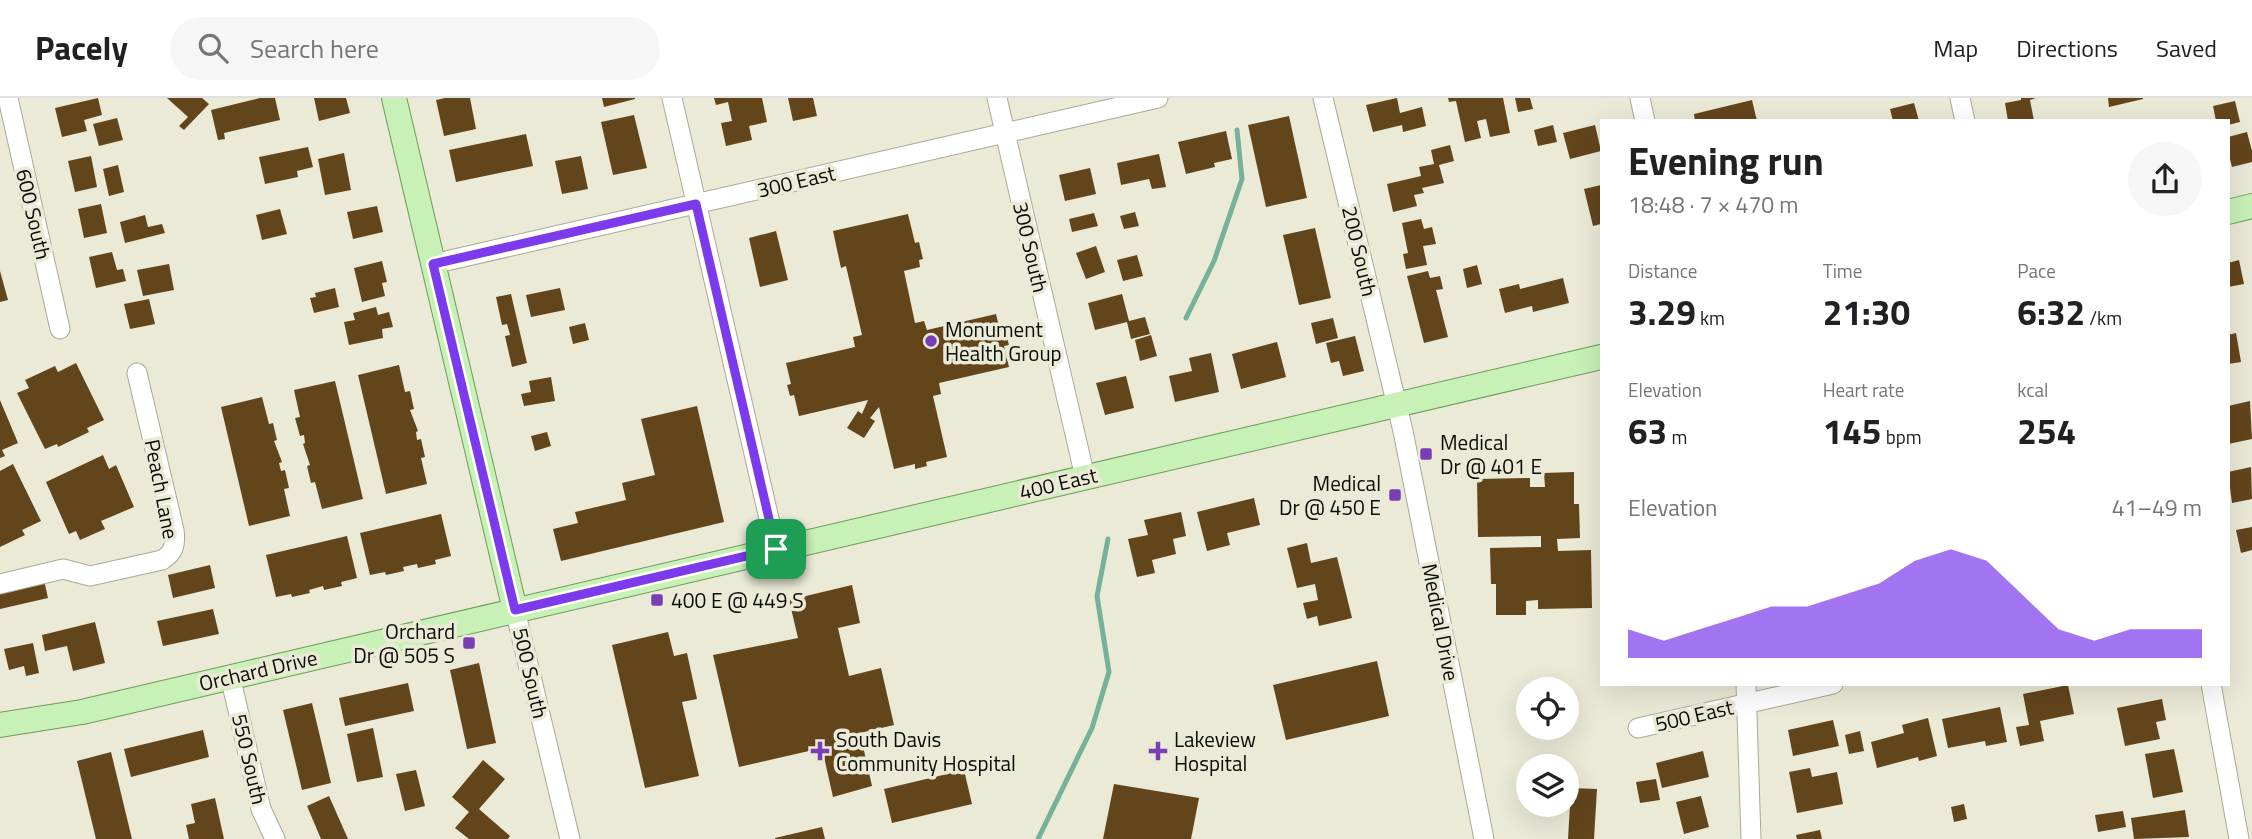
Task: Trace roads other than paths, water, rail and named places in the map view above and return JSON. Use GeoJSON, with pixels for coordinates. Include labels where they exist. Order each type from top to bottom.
{"type":"FeatureCollection","features":[{"type":"Feature","properties":{"kind":"main road","name":"500 South"},"geometry":{"type":"LineString","coordinates":[[394,98],[515,610]]}},
{"type":"Feature","properties":{"kind":"main road"},"geometry":{"type":"LineString","coordinates":[[2230,212],[2252,206]]}},
{"type":"Feature","properties":{"kind":"main road","name":"400 East"},"geometry":{"type":"LineString","coordinates":[[515,610],[1600,357]]}},
{"type":"Feature","properties":{"kind":"main road","name":"Orchard Drive"},"geometry":{"type":"LineString","coordinates":[[0,725],[82,712],[515,610]]}},
{"type":"Feature","properties":{"kind":"street","name":"600 South"},"geometry":{"type":"LineString","coordinates":[[8,98],[60,329]]}},
{"type":"Feature","properties":{"kind":"street"},"geometry":{"type":"LineString","coordinates":[[672,98],[776,549]]}},
{"type":"Feature","properties":{"kind":"street","name":"300 South"},"geometry":{"type":"LineString","coordinates":[[997,98],[1085,477]]}},
{"type":"Feature","properties":{"kind":"street","name":"300 East"},"geometry":{"type":"LineString","coordinates":[[433,264],[1158,98]]}},
{"type":"Feature","properties":{"kind":"street","name":"200 South"},"geometry":{"type":"LineString","coordinates":[[1323,98],[1396,405]]}},
{"type":"Feature","properties":{"kind":"street"},"geometry":{"type":"LineString","coordinates":[[1640,98],[1645,119]]}},
{"type":"Feature","properties":{"kind":"street"},"geometry":{"type":"LineString","coordinates":[[1960,98],[1965,119]]}},
{"type":"Feature","properties":{"kind":"street","name":"Peach Lane"},"geometry":{"type":"LineString","coordinates":[[0,584],[63,569],[90,576],[162,561],[170,555],[174,548],[174,530],[138,373]]}},
{"type":"Feature","properties":{"kind":"street","name":"Medical Drive"},"geometry":{"type":"LineString","coordinates":[[1396,405],[1484,839]]}},
{"type":"Feature","properties":{"kind":"street","name":"500 South"},"geometry":{"type":"LineString","coordinates":[[515,610],[569,839]]}},
{"type":"Feature","properties":{"kind":"street","name":"550 South"},"geometry":{"type":"LineString","coordinates":[[230,676],[261,809],[275,839]]}},
{"type":"Feature","properties":{"kind":"street","name":"500 East"},"geometry":{"type":"LineString","coordinates":[[1638,728],[1746,694],[1815,686]]}},
{"type":"Feature","properties":{"kind":"street"},"geometry":{"type":"LineString","coordinates":[[2211,686],[2239,839]]}},
{"type":"Feature","properties":{"kind":"street"},"geometry":{"type":"LineString","coordinates":[[1746,694],[1751,839]]}},
{"type":"Feature","properties":{"kind":"waterway"},"geometry":{"type":"LineString","coordinates":[[1186,318],[1214,261],[1242,179],[1237,130]]}},
{"type":"Feature","properties":{"kind":"waterway"},"geometry":{"type":"LineString","coordinates":[[1038,839],[1092,728],[1109,672],[1097,596],[1108,539]]}},
{"type":"Feature","properties":{"kind":"place","name":"Monument Health Group"},"geometry":{"type":"Point","coordinates":[931,341]}},
{"type":"Feature","properties":{"kind":"place","name":"Medical Dr @ 401 E"},"geometry":{"type":"Point","coordinates":[1426,454]}},
{"type":"Feature","properties":{"kind":"place","name":"Medical Dr @ 450 E"},"geometry":{"type":"Point","coordinates":[1395,495]}},
{"type":"Feature","properties":{"kind":"place","name":"400 E @ 449 S"},"geometry":{"type":"Point","coordinates":[657,600]}},
{"type":"Feature","properties":{"kind":"place","name":"Orchard Dr @ 505 S"},"geometry":{"type":"Point","coordinates":[469,643]}},
{"type":"Feature","properties":{"kind":"place","name":"South Davis Community Hospital"},"geometry":{"type":"Point","coordinates":[820,751]}},
{"type":"Feature","properties":{"kind":"place","name":"Lakeview Hospital"},"geometry":{"type":"Point","coordinates":[1158,751]}}]}
